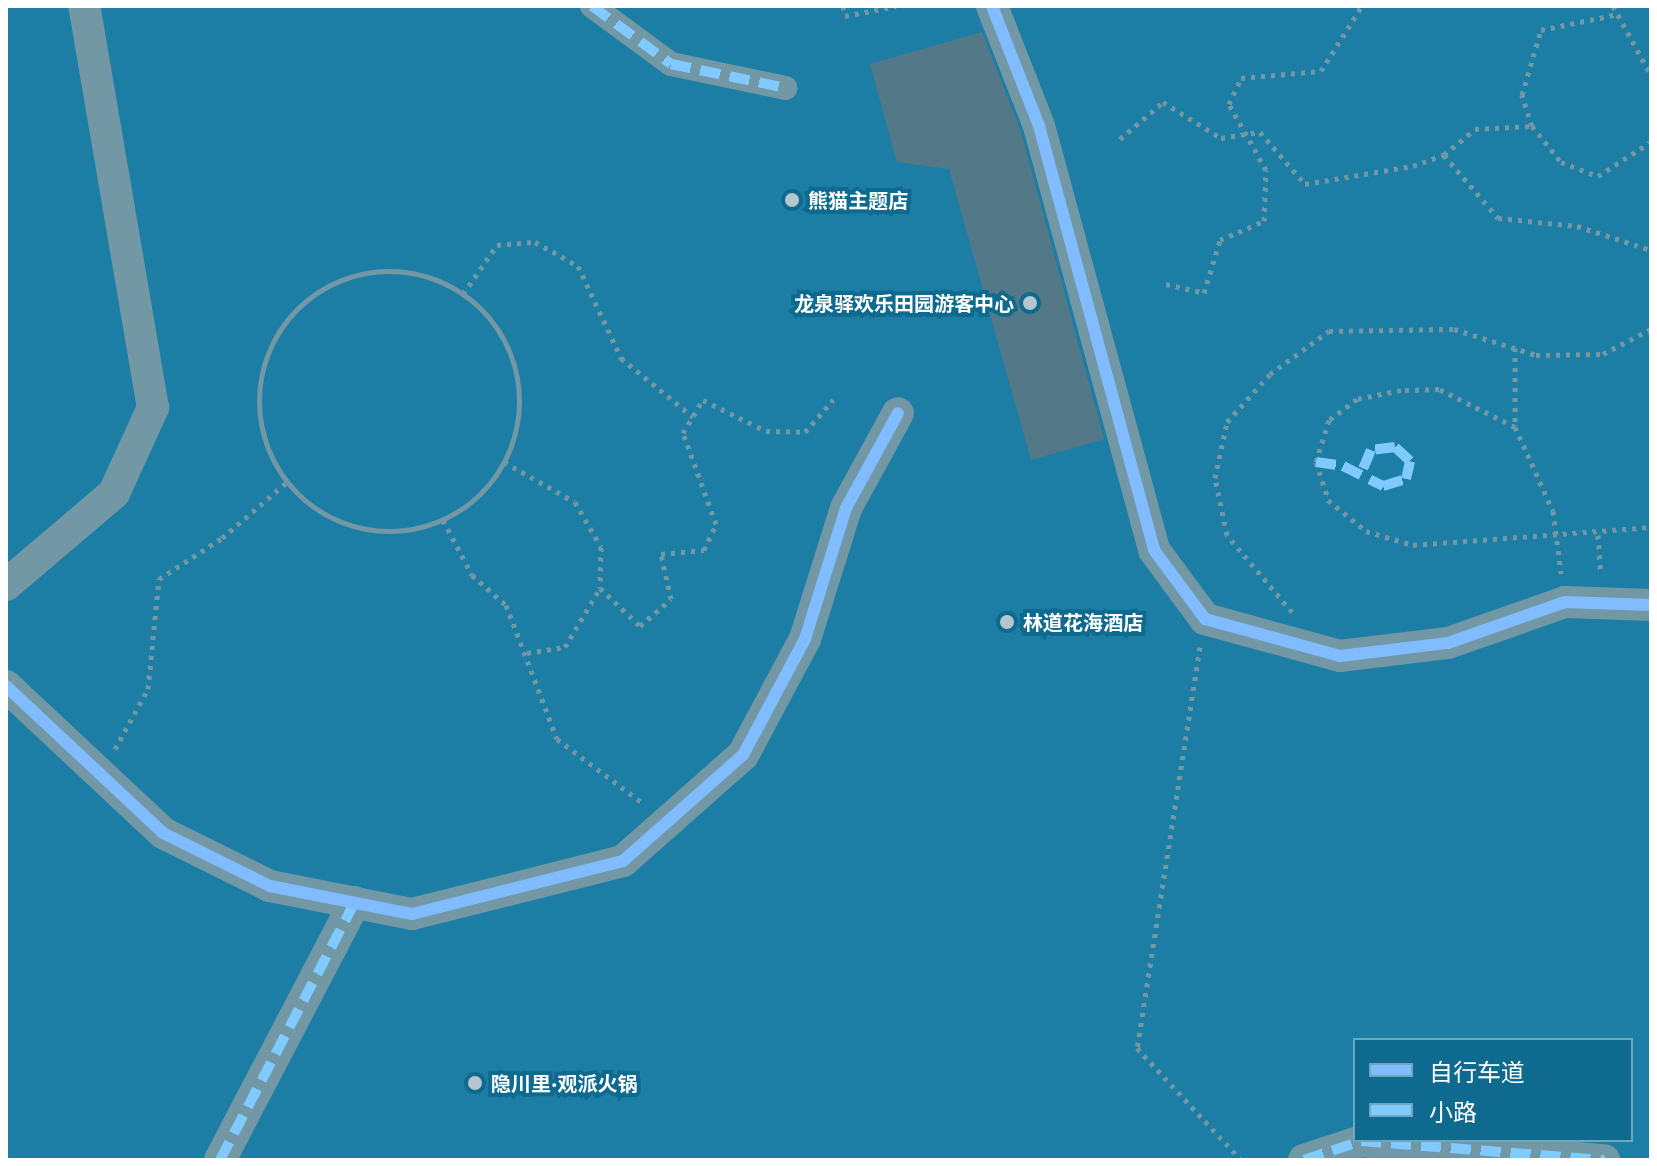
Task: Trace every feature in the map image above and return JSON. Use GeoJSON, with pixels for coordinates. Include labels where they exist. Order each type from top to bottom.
{"type":"FeatureCollection","features":[{"type":"Feature","properties":{"kind":"street"},"geometry":{"type":"LineString","coordinates":[[6,585],[114,493],[153,408],[84,6]]}},
{"type":"Feature","properties":{"kind":"street"},"geometry":{"type":"LineString","coordinates":[[592,6],[671,64],[786,88]]}},
{"type":"Feature","properties":{"kind":"street"},"geometry":{"type":"LineString","coordinates":[[992,6],[1039,126],[1154,550],[1205,619],[1340,656],[1448,643],[1565,602],[1603,599],[1651,605]]}},
{"type":"Feature","properties":{"kind":"street"},"geometry":{"type":"LineString","coordinates":[[6,686],[163,833],[270,886],[412,914],[623,861],[743,755],[805,639],[846,508],[898,413]]}},
{"type":"Feature","properties":{"kind":"street"},"geometry":{"type":"LineString","coordinates":[[220,1160],[355,902]]}},
{"type":"Feature","properties":{"kind":"street"},"geometry":{"type":"LineString","coordinates":[[1304,1160],[1358,1142]]}},
{"type":"Feature","properties":{"kind":"street"},"geometry":{"type":"LineString","coordinates":[[1374,1142],[1604,1160]]}},
{"type":"Feature","properties":{"kind":"path"},"geometry":{"type":"LineString","coordinates":[[843,6],[845,16],[896,6]]}},
{"type":"Feature","properties":{"kind":"path"},"geometry":{"type":"LineString","coordinates":[[1166,284],[1204,293],[1220,240],[1264,221],[1266,170],[1229,104],[1241,78],[1321,71],[1362,6]]}},
{"type":"Feature","properties":{"kind":"path"},"geometry":{"type":"LineString","coordinates":[[1613,6],[1651,75]]}},
{"type":"Feature","properties":{"kind":"path"},"geometry":{"type":"LineString","coordinates":[[1618,14],[1541,30],[1522,95],[1532,126],[1561,162],[1598,176],[1651,142]]}},
{"type":"Feature","properties":{"kind":"path"},"geometry":{"type":"LineString","coordinates":[[1120,139],[1163,102],[1221,138],[1260,132],[1305,184],[1444,155],[1475,129],[1532,126]]}},
{"type":"Feature","properties":{"kind":"path"},"geometry":{"type":"LineString","coordinates":[[1444,155],[1498,218],[1577,226],[1651,250]]}},
{"type":"Feature","properties":{"kind":"path"},"geometry":{"type":"LineString","coordinates":[[463,294],[497,245],[535,242],[578,266],[621,358],[693,417]]}},
{"type":"Feature","properties":{"kind":"path"},"geometry":{"type":"LineString","coordinates":[[400,270],[441,280],[463,294],[504,338],[518,378],[518,421],[504,462],[478,496],[443,520],[402,531],[359,528],[319,511],[287,482],[266,444],[259,402],[266,359],[286,320],[318,291],[357,273],[400,270]]}},
{"type":"Feature","properties":{"kind":"path"},"geometry":{"type":"LineString","coordinates":[[1302,646],[1289,603],[1227,535],[1215,478],[1227,422],[1270,374],[1329,331],[1454,329],[1536,355],[1603,354],[1651,329]]}},
{"type":"Feature","properties":{"kind":"path"},"geometry":{"type":"LineString","coordinates":[[1515,348],[1515,427],[1553,511],[1565,602]]}},
{"type":"Feature","properties":{"kind":"path"},"geometry":{"type":"LineString","coordinates":[[1515,427],[1439,389],[1401,390],[1357,399],[1329,420],[1316,462],[1328,500],[1378,535],[1413,545],[1555,532],[1598,535],[1651,527]]}},
{"type":"Feature","properties":{"kind":"path"},"geometry":{"type":"LineString","coordinates":[[600,588],[640,626],[671,599],[661,554],[704,550],[716,524],[683,433],[703,400],[766,431],[805,432],[833,400]]}},
{"type":"Feature","properties":{"kind":"path"},"geometry":{"type":"LineString","coordinates":[[504,462],[575,502],[601,547],[600,588],[565,647],[527,653]]}},
{"type":"Feature","properties":{"kind":"path"},"geometry":{"type":"LineString","coordinates":[[101,775],[148,689],[159,579],[222,538],[287,482]]}},
{"type":"Feature","properties":{"kind":"path"},"geometry":{"type":"LineString","coordinates":[[443,520],[472,575],[506,605],[527,653],[557,739],[667,822]]}},
{"type":"Feature","properties":{"kind":"path"},"geometry":{"type":"LineString","coordinates":[[1598,535],[1603,599]]}},
{"type":"Feature","properties":{"kind":"path"},"geometry":{"type":"LineString","coordinates":[[1205,619],[1156,894],[1137,1048],[1241,1160]]}},
{"type":"Feature","properties":{"kind":"shaded area"},"geometry":{"type":"Polygon","coordinates":[[[6,6],[1651,6],[1651,1160],[6,1160],[6,6]]]}},
{"type":"Feature","properties":{"kind":"building","name":"龙泉驿欢乐田园游客中心"},"geometry":{"type":"Polygon","coordinates":[[[982,32],[1021,132],[1104,439],[1031,460],[949,169],[897,162],[870,64],[982,32]]]}},
{"type":"Feature","properties":{"kind":"marked path"},"geometry":{"type":"LineString","coordinates":[[592,6],[671,64],[786,88]]}},
{"type":"Feature","properties":{"kind":"marked path"},"geometry":{"type":"LineString","coordinates":[[1316,462],[1343,466],[1383,486],[1406,479],[1410,461],[1395,447],[1371,450],[1361,473]]}},
{"type":"Feature","properties":{"kind":"marked path"},"geometry":{"type":"LineString","coordinates":[[220,1160],[355,902]]}},
{"type":"Feature","properties":{"kind":"marked path"},"geometry":{"type":"LineString","coordinates":[[1304,1160],[1358,1142]]}},
{"type":"Feature","properties":{"kind":"marked path"},"geometry":{"type":"LineString","coordinates":[[1374,1142],[1604,1160]]}},
{"type":"Feature","properties":{"kind":"cycle path"},"geometry":{"type":"LineString","coordinates":[[992,6],[1039,126],[1154,550],[1205,619],[1340,656],[1448,643],[1565,602],[1651,605]]}},
{"type":"Feature","properties":{"kind":"cycle path"},"geometry":{"type":"LineString","coordinates":[[6,686],[163,833],[270,886],[412,914],[623,861],[743,755],[805,639],[846,508],[898,413]]}},
{"type":"Feature","properties":{"kind":"place","name":"熊猫主题店"},"geometry":{"type":"Point","coordinates":[792,200]}},
{"type":"Feature","properties":{"kind":"place","name":"龙泉驿欢乐田园游客中心"},"geometry":{"type":"Point","coordinates":[1030,303]}},
{"type":"Feature","properties":{"kind":"place","name":"林道花海酒店"},"geometry":{"type":"Point","coordinates":[1007,622]}},
{"type":"Feature","properties":{"kind":"place","name":"隐川里·观派火锅"},"geometry":{"type":"Point","coordinates":[475,1083]}}]}
